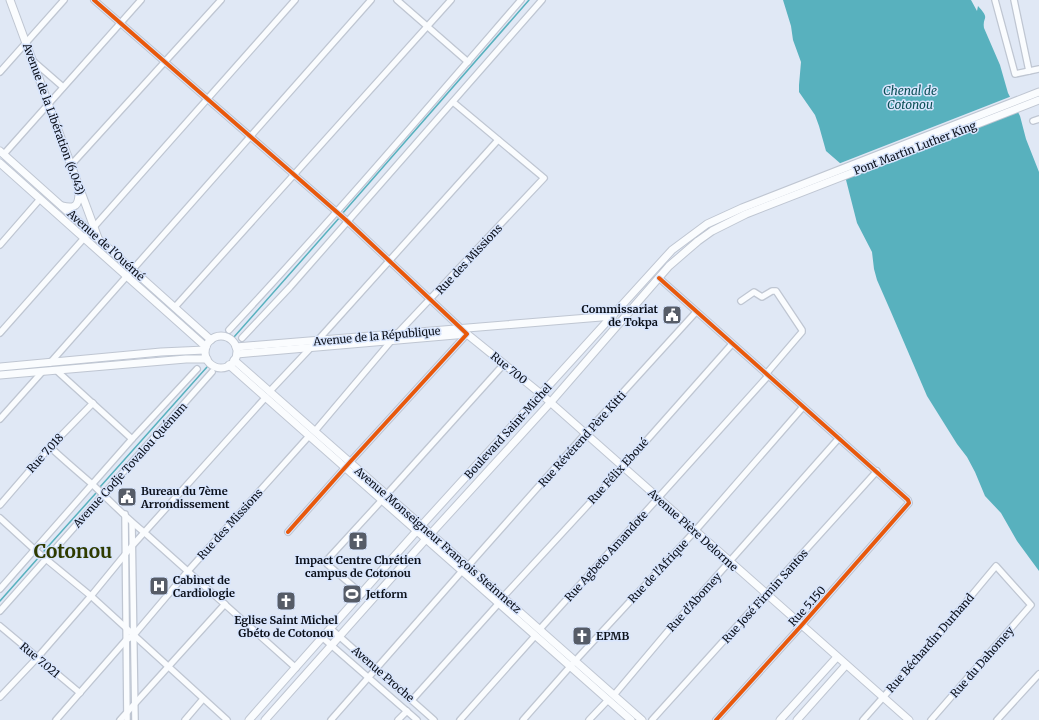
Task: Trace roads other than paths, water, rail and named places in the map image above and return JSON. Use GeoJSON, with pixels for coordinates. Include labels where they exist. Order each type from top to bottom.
{"type":"FeatureCollection","features":[{"type":"Feature","properties":{"kind":"main road","name":"Avenue de la Libération (6.043)"},"geometry":{"type":"LineString","coordinates":[[10,0],[80,188],[92,229],[98,239]]}},
{"type":"Feature","properties":{"kind":"main road"},"geometry":{"type":"LineString","coordinates":[[1027,101],[1039,92]]}},
{"type":"Feature","properties":{"kind":"main road"},"geometry":{"type":"LineString","coordinates":[[1027,101],[1039,100]]}},
{"type":"Feature","properties":{"kind":"main road","name":"Pont Martin Luther King"},"geometry":{"type":"LineString","coordinates":[[798,185],[1027,101]]}},
{"type":"Feature","properties":{"kind":"main road","name":"Pont Martin Luther King"},"geometry":{"type":"LineString","coordinates":[[802,192],[1027,101]]}},
{"type":"Feature","properties":{"kind":"main road","name":"Avenue de l'Ouémé"},"geometry":{"type":"LineString","coordinates":[[2,152],[62,206],[92,229]]}},
{"type":"Feature","properties":{"kind":"main road","name":"Avenue de l'Ouémé"},"geometry":{"type":"LineString","coordinates":[[0,163],[206,349]]}},
{"type":"Feature","properties":{"kind":"main road","name":"Boulevard Saint-Michel"},"geometry":{"type":"LineString","coordinates":[[249,720],[420,528],[672,250],[697,231],[720,217],[798,185]]}},
{"type":"Feature","properties":{"kind":"main road"},"geometry":{"type":"LineString","coordinates":[[62,206],[69,208],[77,204],[80,188]]}},
{"type":"Feature","properties":{"kind":"main road","name":"Boulevard Saint-Michel"},"geometry":{"type":"LineString","coordinates":[[265,720],[659,278],[684,253],[720,226],[802,192]]}},
{"type":"Feature","properties":{"kind":"main road","name":"Avenue de l'Ouémé"},"geometry":{"type":"LineString","coordinates":[[98,239],[211,340]]}},
{"type":"Feature","properties":{"kind":"main road","name":"Avenue de la République"},"geometry":{"type":"LineString","coordinates":[[234,357],[318,340],[613,316]]}},
{"type":"Feature","properties":{"kind":"main road","name":"Avenue de la République"},"geometry":{"type":"LineString","coordinates":[[234,357],[312,348],[467,334]]}},
{"type":"Feature","properties":{"kind":"main road","name":"Rue 700"},"geometry":{"type":"LineString","coordinates":[[467,334],[550,402]]}},
{"type":"Feature","properties":{"kind":"main road"},"geometry":{"type":"LineString","coordinates":[[217,337],[226,337],[233,342],[234,357],[225,367],[218,367],[207,359],[206,349],[211,340],[217,337]]}},
{"type":"Feature","properties":{"kind":"main road"},"geometry":{"type":"LineString","coordinates":[[0,367],[206,349]]}},
{"type":"Feature","properties":{"kind":"main road","name":"Avenue Monseigneur François Steinmetz"},"geometry":{"type":"LineString","coordinates":[[234,357],[268,394],[573,664],[608,700],[631,720]]}},
{"type":"Feature","properties":{"kind":"main road"},"geometry":{"type":"LineString","coordinates":[[0,375],[186,359],[207,359]]}},
{"type":"Feature","properties":{"kind":"main road","name":"Avenue Pière Delorme"},"geometry":{"type":"LineString","coordinates":[[550,402],[801,626],[909,720]]}},
{"type":"Feature","properties":{"kind":"main road"},"geometry":{"type":"LineString","coordinates":[[780,720],[836,657]]}},
{"type":"Feature","properties":{"kind":"main road","name":"Avenue Monseigneur François Steinmetz"},"geometry":{"type":"LineString","coordinates":[[573,664],[614,695],[642,720]]}},
{"type":"Feature","properties":{"kind":"main road"},"geometry":{"type":"LineString","coordinates":[[797,720],[846,665]]}},
{"type":"Feature","properties":{"kind":"street"},"geometry":{"type":"LineString","coordinates":[[0,72],[64,0]]}},
{"type":"Feature","properties":{"kind":"street"},"geometry":{"type":"LineString","coordinates":[[94,0],[347,221],[467,334],[288,532]]}},
{"type":"Feature","properties":{"kind":"street"},"geometry":{"type":"LineString","coordinates":[[2,152],[49,104],[141,0]]}},
{"type":"Feature","properties":{"kind":"street"},"geometry":{"type":"LineString","coordinates":[[71,165],[221,0]]}},
{"type":"Feature","properties":{"kind":"street"},"geometry":{"type":"LineString","coordinates":[[0,332],[295,0]]}},
{"type":"Feature","properties":{"kind":"street"},"geometry":{"type":"LineString","coordinates":[[50,363],[128,277],[250,136],[371,0]]}},
{"type":"Feature","properties":{"kind":"street"},"geometry":{"type":"LineString","coordinates":[[398,0],[468,62]]}},
{"type":"Feature","properties":{"kind":"street"},"geometry":{"type":"LineString","coordinates":[[175,307],[451,0]]}},
{"type":"Feature","properties":{"kind":"street"},"geometry":{"type":"LineString","coordinates":[[228,330],[337,213],[521,0]]}},
{"type":"Feature","properties":{"kind":"street"},"geometry":{"type":"LineString","coordinates":[[242,338],[290,288],[347,221],[542,0]]}},
{"type":"Feature","properties":{"kind":"street"},"geometry":{"type":"LineString","coordinates":[[995,0],[1015,74],[1039,69]]}},
{"type":"Feature","properties":{"kind":"street"},"geometry":{"type":"LineString","coordinates":[[1014,0],[1029,71]]}},
{"type":"Feature","properties":{"kind":"street"},"geometry":{"type":"LineString","coordinates":[[32,60],[63,88]]}},
{"type":"Feature","properties":{"kind":"street"},"geometry":{"type":"LineString","coordinates":[[0,697],[37,658],[132,546],[498,140],[453,102]]}},
{"type":"Feature","properties":{"kind":"street"},"geometry":{"type":"LineString","coordinates":[[1032,121],[1039,119]]}},
{"type":"Feature","properties":{"kind":"street","name":"Rue des Missions"},"geometry":{"type":"LineString","coordinates":[[56,720],[126,640],[133,636],[188,571],[312,433],[397,334],[544,178],[498,140]]}},
{"type":"Feature","properties":{"kind":"street"},"geometry":{"type":"LineString","coordinates":[[0,245],[40,199]]}},
{"type":"Feature","properties":{"kind":"street"},"geometry":{"type":"LineString","coordinates":[[659,278],[877,471]]}},
{"type":"Feature","properties":{"kind":"street","name":"Rue Agbeto Amandote"},"geometry":{"type":"LineString","coordinates":[[460,720],[767,375],[802,332],[776,291],[772,291],[762,298],[754,292],[741,301]]}},
{"type":"Feature","properties":{"kind":"street","name":"Rue Révérend Père Kitti"},"geometry":{"type":"LineString","coordinates":[[331,720],[696,312]]}},
{"type":"Feature","properties":{"kind":"street","name":"Rue Félix Eboué"},"geometry":{"type":"LineString","coordinates":[[412,700],[732,344]]}},
{"type":"Feature","properties":{"kind":"street"},"geometry":{"type":"LineString","coordinates":[[362,594],[327,564],[327,560],[504,364]]}},
{"type":"Feature","properties":{"kind":"street"},"geometry":{"type":"LineString","coordinates":[[56,370],[132,439]]}},
{"type":"Feature","properties":{"kind":"street","name":"Avenue Codje Tovalou Quénum"},"geometry":{"type":"LineString","coordinates":[[0,589],[132,439],[197,370]]}},
{"type":"Feature","properties":{"kind":"street"},"geometry":{"type":"LineString","coordinates":[[0,419],[43,371]]}},
{"type":"Feature","properties":{"kind":"street","name":"Avenue Codje Tovalou Quénum"},"geometry":{"type":"LineString","coordinates":[[0,611],[212,372]]}},
{"type":"Feature","properties":{"kind":"street","name":"Rue 7.018"},"geometry":{"type":"LineString","coordinates":[[0,505],[50,447],[92,403]]}},
{"type":"Feature","properties":{"kind":"street","name":"Rue de l'Afrique"},"geometry":{"type":"LineString","coordinates":[[523,720],[695,531],[803,406]]}},
{"type":"Feature","properties":{"kind":"street","name":"Rue d'Abomey"},"geometry":{"type":"LineString","coordinates":[[614,695],[668,630],[839,438]]}},
{"type":"Feature","properties":{"kind":"street"},"geometry":{"type":"LineString","coordinates":[[50,447],[132,523],[296,668]]}},
{"type":"Feature","properties":{"kind":"street","name":"Rue 5.150"},"geometry":{"type":"LineString","coordinates":[[716,720],[909,503],[908,500],[877,471]]}},
{"type":"Feature","properties":{"kind":"street","name":"Rue José Firmin Santos"},"geometry":{"type":"LineString","coordinates":[[652,720],[767,595],[877,471]]}},
{"type":"Feature","properties":{"kind":"street"},"geometry":{"type":"LineString","coordinates":[[124,514],[127,720]]}},
{"type":"Feature","properties":{"kind":"street"},"geometry":{"type":"LineString","coordinates":[[0,518],[35,550],[91,596],[133,636],[227,720]]}},
{"type":"Feature","properties":{"kind":"street"},"geometry":{"type":"LineString","coordinates":[[132,523],[135,720]]}},
{"type":"Feature","properties":{"kind":"street","name":"Rue du Dahomey"},"geometry":{"type":"LineString","coordinates":[[931,720],[1030,607],[1030,603],[996,566]]}},
{"type":"Feature","properties":{"kind":"street","name":"Rue Béchardin Durhand"},"geometry":{"type":"LineString","coordinates":[[863,720],[941,632],[996,566]]}},
{"type":"Feature","properties":{"kind":"street"},"geometry":{"type":"LineString","coordinates":[[120,720],[225,604]]}},
{"type":"Feature","properties":{"kind":"street","name":"Rue 7.021"},"geometry":{"type":"LineString","coordinates":[[0,626],[80,693]]}},
{"type":"Feature","properties":{"kind":"street","name":"Avenue Proche"},"geometry":{"type":"LineString","coordinates":[[331,629],[434,720]]}},
{"type":"Feature","properties":{"kind":"street","name":"Avenue Proche"},"geometry":{"type":"LineString","coordinates":[[323,638],[417,720]]}},
{"type":"Feature","properties":{"kind":"street"},"geometry":{"type":"LineString","coordinates":[[997,720],[1039,674]]}},
{"type":"Feature","properties":{"kind":"street"},"geometry":{"type":"LineString","coordinates":[[185,720],[204,699]]}},
{"type":"Feature","properties":{"kind":"street"},"geometry":{"type":"LineString","coordinates":[[589,720],[608,700]]}},
{"type":"Feature","properties":{"kind":"street"},"geometry":{"type":"LineString","coordinates":[[398,720],[406,711]]}},
{"type":"Feature","properties":{"kind":"water","name":"Chenal de Cotonou"},"geometry":{"type":"Polygon","coordinates":[[[783,0],[971,0],[977,11],[978,6],[985,16],[984,28],[1000,65],[1008,93],[1020,116],[1026,139],[1039,172],[1039,571],[1017,541],[1001,513],[985,496],[967,457],[957,444],[927,396],[877,280],[872,252],[857,223],[841,164],[826,151],[815,115],[799,92],[801,62],[793,40],[791,26],[783,0]]]}},
{"type":"Feature","properties":{"kind":"waterway"},"geometry":{"type":"LineString","coordinates":[[342,214],[529,0]]}},
{"type":"Feature","properties":{"kind":"waterway"},"geometry":{"type":"LineString","coordinates":[[234,337],[340,217]]}},
{"type":"Feature","properties":{"kind":"waterway"},"geometry":{"type":"LineString","coordinates":[[100,487],[207,367]]}},
{"type":"Feature","properties":{"kind":"waterway"},"geometry":{"type":"LineString","coordinates":[[44,551],[96,493]]}},
{"type":"Feature","properties":{"kind":"waterway"},"geometry":{"type":"LineString","coordinates":[[0,601],[39,557]]}},
{"type":"Feature","properties":{"kind":"place","name":"Commissariat de Tokpa"},"geometry":{"type":"Point","coordinates":[672,315]}},
{"type":"Feature","properties":{"kind":"place","name":"Bureau du 7ème Arrondissement"},"geometry":{"type":"Point","coordinates":[127,497]}},
{"type":"Feature","properties":{"kind":"place","name":"Impact Centre Chrétien campus de Cotonou"},"geometry":{"type":"Point","coordinates":[358,541]}},
{"type":"Feature","properties":{"kind":"place","name":"Cabinet de Cardiologie"},"geometry":{"type":"Point","coordinates":[159,586]}},
{"type":"Feature","properties":{"kind":"place","name":"Jetform"},"geometry":{"type":"Point","coordinates":[352,594]}},
{"type":"Feature","properties":{"kind":"place","name":"Eglise Saint Michel Gbéto de Cotonou"},"geometry":{"type":"Point","coordinates":[286,601]}},
{"type":"Feature","properties":{"kind":"place","name":"EPMB"},"geometry":{"type":"Point","coordinates":[582,636]}},
{"type":"Feature","properties":{"kind":"district","name":"Cotonou"},"geometry":{"type":"Point","coordinates":[73,551]}}]}
